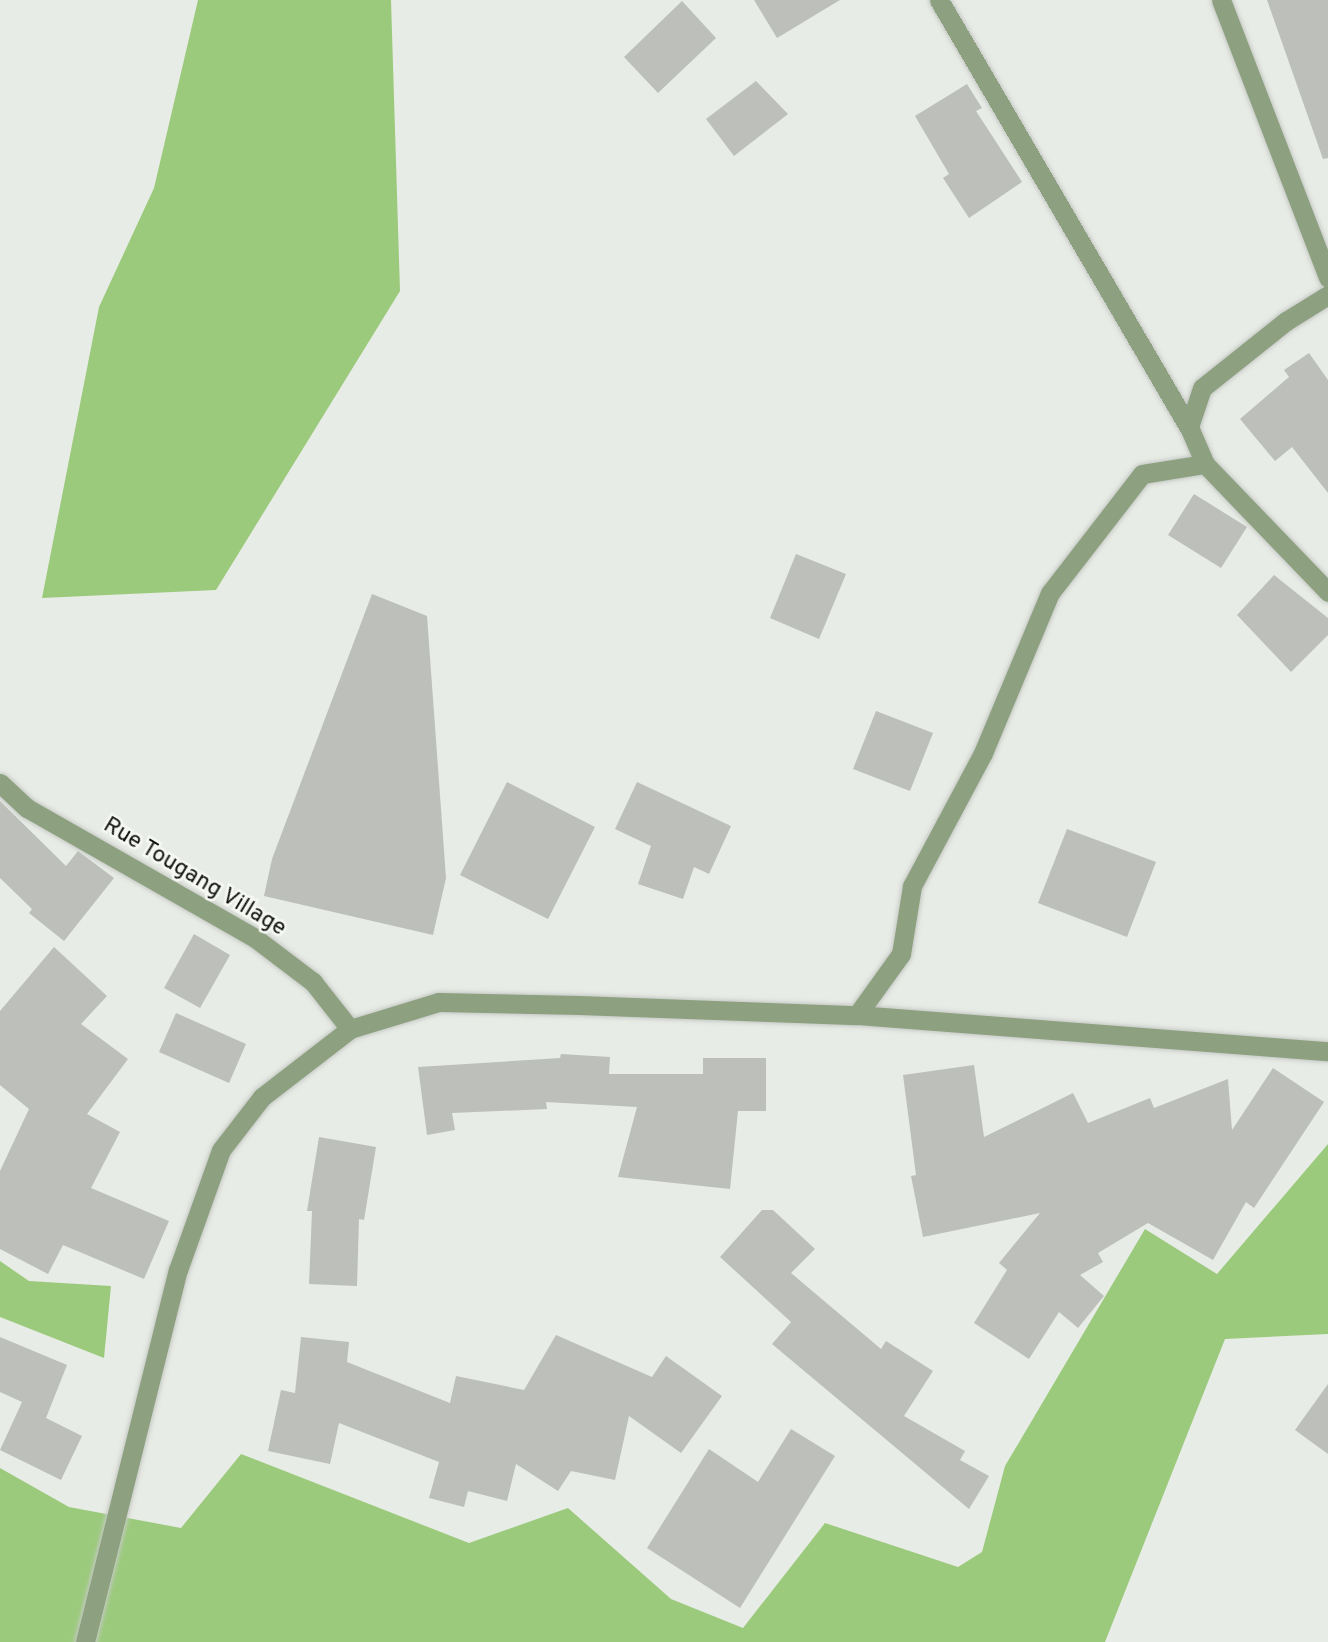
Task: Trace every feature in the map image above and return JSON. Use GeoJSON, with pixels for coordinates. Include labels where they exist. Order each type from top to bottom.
{"type":"FeatureCollection","features":[{"type":"Feature","properties":{"kind":"street"},"geometry":{"type":"LineString","coordinates":[[939,0],[1189,427],[1205,464],[1328,592]]}},
{"type":"Feature","properties":{"kind":"street"},"geometry":{"type":"LineString","coordinates":[[1221,0],[1328,278]]}},
{"type":"Feature","properties":{"kind":"street"},"geometry":{"type":"LineString","coordinates":[[1189,427],[1202,388],[1286,321],[1328,295]]}},
{"type":"Feature","properties":{"kind":"street"},"geometry":{"type":"LineString","coordinates":[[857,1015],[901,954],[912,886],[983,753],[1050,593],[1142,474],[1205,464]]}},
{"type":"Feature","properties":{"kind":"street","name":"Rue Tougang Village"},"geometry":{"type":"LineString","coordinates":[[0,783],[27,808],[255,938],[313,982],[350,1030]]}},
{"type":"Feature","properties":{"kind":"street"},"geometry":{"type":"LineString","coordinates":[[85,1642],[108,1540],[178,1270],[221,1150],[262,1097],[350,1030],[439,1002],[857,1015],[1328,1051]]}},
{"type":"Feature","properties":{"kind":"green space"},"geometry":{"type":"Polygon","coordinates":[[[198,0],[391,0],[400,291],[216,590],[42,598],[99,307],[154,188],[198,0]]]}},
{"type":"Feature","properties":{"kind":"green space"},"geometry":{"type":"Polygon","coordinates":[[[1328,1144],[1328,1334],[1225,1339],[1105,1642],[0,1642],[0,1468],[69,1507],[181,1528],[241,1454],[469,1543],[568,1508],[671,1599],[743,1628],[825,1523],[958,1567],[982,1552],[1005,1466],[1145,1229],[1217,1274],[1328,1144]]]}},
{"type":"Feature","properties":{"kind":"green space"},"geometry":{"type":"Polygon","coordinates":[[[0,1261],[29,1281],[111,1286],[104,1358],[0,1317],[0,1261]]]}},
{"type":"Feature","properties":{"kind":"building"},"geometry":{"type":"Polygon","coordinates":[[[754,0],[840,0],[777,38],[754,0]]]}},
{"type":"Feature","properties":{"kind":"building"},"geometry":{"type":"Polygon","coordinates":[[[1267,0],[1328,0],[1328,158],[1323,159],[1267,0]]]}},
{"type":"Feature","properties":{"kind":"building"},"geometry":{"type":"Polygon","coordinates":[[[682,1],[716,38],[658,93],[624,57],[682,1]]]}},
{"type":"Feature","properties":{"kind":"building"},"geometry":{"type":"Polygon","coordinates":[[[756,81],[788,114],[734,156],[706,119],[756,81]]]}},
{"type":"Feature","properties":{"kind":"building"},"geometry":{"type":"Polygon","coordinates":[[[967,84],[982,108],[976,111],[1022,182],[969,218],[943,178],[949,174],[915,116],[967,84]]]}},
{"type":"Feature","properties":{"kind":"building"},"geometry":{"type":"Polygon","coordinates":[[[1309,353],[1328,380],[1328,493],[1292,447],[1275,461],[1240,419],[1289,377],[1284,370],[1309,353]]]}},
{"type":"Feature","properties":{"kind":"building"},"geometry":{"type":"Polygon","coordinates":[[[1194,494],[1247,527],[1221,568],[1168,535],[1194,494]]]}},
{"type":"Feature","properties":{"kind":"building"},"geometry":{"type":"Polygon","coordinates":[[[796,554],[846,574],[819,639],[770,618],[796,554]]]}},
{"type":"Feature","properties":{"kind":"building"},"geometry":{"type":"Polygon","coordinates":[[[1274,575],[1328,618],[1328,635],[1291,672],[1237,615],[1274,575]]]}},
{"type":"Feature","properties":{"kind":"building"},"geometry":{"type":"Polygon","coordinates":[[[372,594],[427,616],[446,878],[433,935],[264,896],[272,859],[372,594]]]}},
{"type":"Feature","properties":{"kind":"building"},"geometry":{"type":"Polygon","coordinates":[[[876,711],[933,733],[910,791],[853,769],[876,711]]]}},
{"type":"Feature","properties":{"kind":"building"},"geometry":{"type":"Polygon","coordinates":[[[507,782],[595,827],[548,919],[460,875],[507,782]]]}},
{"type":"Feature","properties":{"kind":"building"},"geometry":{"type":"Polygon","coordinates":[[[637,782],[731,826],[709,874],[694,867],[683,899],[638,884],[651,846],[615,829],[637,782]]]}},
{"type":"Feature","properties":{"kind":"building"},"geometry":{"type":"Polygon","coordinates":[[[0,801],[66,866],[78,851],[114,878],[64,941],[29,913],[32,909],[0,878],[0,801]]]}},
{"type":"Feature","properties":{"kind":"building"},"geometry":{"type":"Polygon","coordinates":[[[1067,829],[1156,862],[1127,937],[1038,903],[1067,829]]]}},
{"type":"Feature","properties":{"kind":"building"},"geometry":{"type":"Polygon","coordinates":[[[194,934],[230,955],[200,1008],[164,988],[194,934]]]}},
{"type":"Feature","properties":{"kind":"building"},"geometry":{"type":"Polygon","coordinates":[[[54,947],[107,996],[81,1024],[128,1059],[87,1114],[120,1132],[91,1188],[169,1221],[144,1279],[63,1245],[48,1274],[0,1249],[0,1171],[29,1109],[0,1085],[0,1011],[54,947]]]}},
{"type":"Feature","properties":{"kind":"building"},"geometry":{"type":"Polygon","coordinates":[[[176,1013],[246,1044],[229,1083],[159,1052],[176,1013]]]}},
{"type":"Feature","properties":{"kind":"building"},"geometry":{"type":"Polygon","coordinates":[[[561,1054],[610,1057],[609,1074],[703,1074],[703,1058],[766,1058],[766,1111],[738,1111],[730,1189],[618,1177],[637,1107],[546,1102],[547,1109],[452,1113],[455,1130],[427,1135],[418,1067],[560,1058],[561,1054]]]}},
{"type":"Feature","properties":{"kind":"building"},"geometry":{"type":"Polygon","coordinates":[[[974,1065],[984,1137],[1073,1093],[1088,1123],[1150,1098],[1154,1108],[1228,1079],[1232,1130],[1273,1068],[1324,1102],[1254,1208],[1246,1202],[1213,1260],[1148,1223],[1098,1253],[1103,1262],[1080,1275],[1104,1296],[1078,1328],[1059,1312],[1029,1359],[974,1323],[1007,1270],[999,1263],[1040,1213],[923,1237],[911,1176],[916,1175],[903,1075],[974,1065]]]}},
{"type":"Feature","properties":{"kind":"building"},"geometry":{"type":"Polygon","coordinates":[[[319,1137],[376,1147],[364,1220],[359,1219],[357,1286],[309,1284],[312,1211],[307,1211],[319,1137]]]}},
{"type":"Feature","properties":{"kind":"building"},"geometry":{"type":"Polygon","coordinates":[[[762,1210],[773,1210],[815,1249],[791,1273],[881,1349],[886,1341],[933,1371],[904,1416],[965,1451],[960,1460],[989,1476],[969,1509],[772,1344],[791,1322],[720,1257],[762,1210]]]}},
{"type":"Feature","properties":{"kind":"building"},"geometry":{"type":"Polygon","coordinates":[[[556,1335],[652,1377],[666,1356],[722,1396],[681,1453],[629,1416],[615,1480],[571,1471],[558,1491],[516,1464],[507,1501],[468,1491],[464,1507],[429,1498],[439,1462],[339,1423],[330,1464],[268,1451],[281,1390],[295,1393],[301,1337],[349,1342],[347,1362],[450,1403],[456,1376],[524,1390],[556,1335]]]}},
{"type":"Feature","properties":{"kind":"building"},"geometry":{"type":"Polygon","coordinates":[[[0,1337],[67,1365],[46,1418],[82,1436],[61,1480],[0,1450],[22,1402],[0,1392],[0,1337]]]}},
{"type":"Feature","properties":{"kind":"building"},"geometry":{"type":"Polygon","coordinates":[[[1328,1384],[1328,1454],[1295,1430],[1328,1384]]]}},
{"type":"Feature","properties":{"kind":"building"},"geometry":{"type":"Polygon","coordinates":[[[791,1429],[835,1456],[740,1608],[647,1548],[709,1449],[758,1482],[791,1429]]]}}]}
